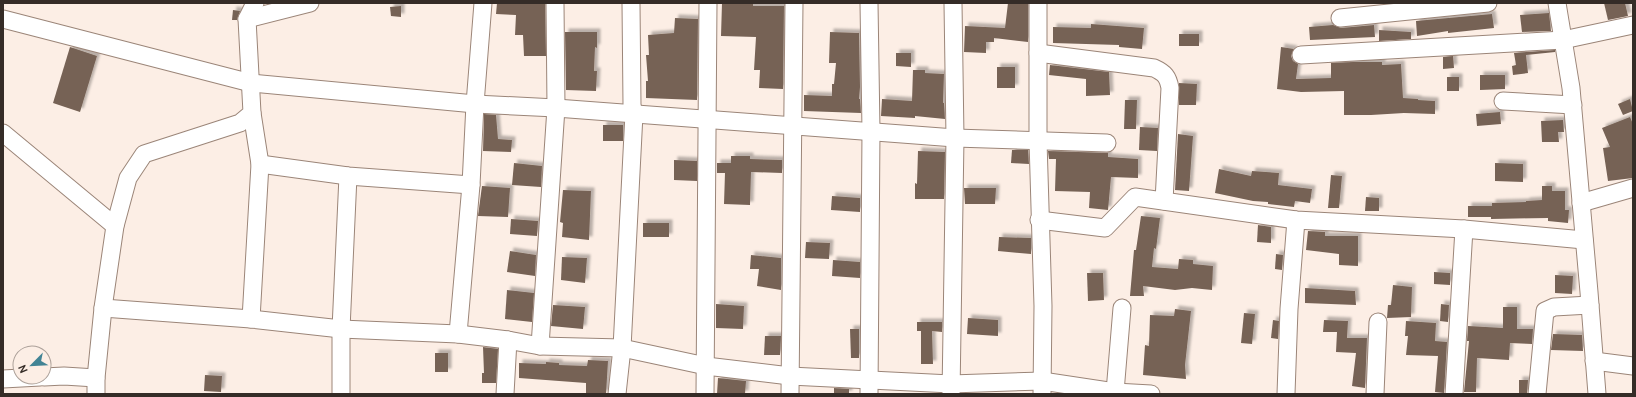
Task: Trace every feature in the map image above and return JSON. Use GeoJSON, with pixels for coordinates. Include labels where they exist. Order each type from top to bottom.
{"type":"FeatureCollection","features":[{"type":"Feature","properties":{"kind":"street"},"geometry":{"type":"LineString","coordinates":[[251,319],[260,164],[252,113],[250,8],[310,3]]}},
{"type":"Feature","properties":{"kind":"street"},"geometry":{"type":"LineString","coordinates":[[458,334],[471,185],[475,104],[483,3]]}},
{"type":"Feature","properties":{"kind":"street"},"geometry":{"type":"LineString","coordinates":[[540,346],[556,108],[555,3]]}},
{"type":"Feature","properties":{"kind":"street"},"geometry":{"type":"LineString","coordinates":[[618,394],[622,348],[634,114],[632,105],[631,3]]}},
{"type":"Feature","properties":{"kind":"street"},"geometry":{"type":"LineString","coordinates":[[705,394],[708,3]]}},
{"type":"Feature","properties":{"kind":"street"},"geometry":{"type":"LineString","coordinates":[[790,394],[791,126],[794,3]]}},
{"type":"Feature","properties":{"kind":"street"},"geometry":{"type":"LineString","coordinates":[[869,3],[871,131],[869,387]]}},
{"type":"Feature","properties":{"kind":"street"},"geometry":{"type":"LineString","coordinates":[[951,389],[955,138],[953,3]]}},
{"type":"Feature","properties":{"kind":"street"},"geometry":{"type":"LineString","coordinates":[[1038,3],[1039,220],[1043,306],[1042,387]]}},
{"type":"Feature","properties":{"kind":"street"},"geometry":{"type":"LineString","coordinates":[[1340,18],[1488,3]]}},
{"type":"Feature","properties":{"kind":"street"},"geometry":{"type":"LineString","coordinates":[[1557,3],[1573,105],[1597,394]]}},
{"type":"Feature","properties":{"kind":"street"},"geometry":{"type":"LineString","coordinates":[[3,19],[251,83],[475,104],[556,108],[955,138],[1107,143]]}},
{"type":"Feature","properties":{"kind":"street"},"geometry":{"type":"LineString","coordinates":[[1301,55],[1563,40],[1633,25]]}},
{"type":"Feature","properties":{"kind":"street"},"geometry":{"type":"LineString","coordinates":[[1038,54],[1154,68],[1163,72],[1168,79],[1170,88],[1164,202]]}},
{"type":"Feature","properties":{"kind":"street"},"geometry":{"type":"LineString","coordinates":[[1503,101],[1573,105]]}},
{"type":"Feature","properties":{"kind":"street"},"geometry":{"type":"LineString","coordinates":[[52,377],[64,376],[96,386],[103,308],[115,226],[128,178],[144,154],[240,123],[252,113]]}},
{"type":"Feature","properties":{"kind":"street"},"geometry":{"type":"LineString","coordinates":[[3,133],[115,226]]}},
{"type":"Feature","properties":{"kind":"street"},"geometry":{"type":"LineString","coordinates":[[260,164],[348,176],[471,185]]}},
{"type":"Feature","properties":{"kind":"street"},"geometry":{"type":"LineString","coordinates":[[341,394],[341,329],[348,176]]}},
{"type":"Feature","properties":{"kind":"street"},"geometry":{"type":"LineString","coordinates":[[1581,203],[1633,188]]}},
{"type":"Feature","properties":{"kind":"street"},"geometry":{"type":"LineString","coordinates":[[1039,220],[1105,228],[1135,197],[1296,220],[1464,229],[1584,240]]}},
{"type":"Feature","properties":{"kind":"street"},"geometry":{"type":"LineString","coordinates":[[1286,394],[1289,309],[1296,220]]}},
{"type":"Feature","properties":{"kind":"street"},"geometry":{"type":"LineString","coordinates":[[1454,394],[1464,229]]}},
{"type":"Feature","properties":{"kind":"street"},"geometry":{"type":"LineString","coordinates":[[1537,394],[1545,311],[1554,307],[1590,305]]}},
{"type":"Feature","properties":{"kind":"street"},"geometry":{"type":"LineString","coordinates":[[103,308],[251,319],[341,329],[458,334],[508,340],[540,346],[622,348],[706,366],[869,387],[951,389],[1042,387],[1151,394]]}},
{"type":"Feature","properties":{"kind":"street"},"geometry":{"type":"LineString","coordinates":[[1115,392],[1122,308]]}},
{"type":"Feature","properties":{"kind":"street"},"geometry":{"type":"LineString","coordinates":[[1375,394],[1378,322]]}},
{"type":"Feature","properties":{"kind":"street"},"geometry":{"type":"LineString","coordinates":[[504,394],[508,340]]}},
{"type":"Feature","properties":{"kind":"street"},"geometry":{"type":"LineString","coordinates":[[1594,361],[1633,366]]}},
{"type":"Feature","properties":{"kind":"building"},"geometry":{"type":"Polygon","coordinates":[[[497,3],[545,3],[546,56],[524,56],[523,35],[515,35],[516,15],[496,14],[497,3]]]}},
{"type":"Feature","properties":{"kind":"building"},"geometry":{"type":"Polygon","coordinates":[[[722,3],[753,3],[753,6],[784,6],[783,89],[759,88],[760,70],[754,70],[756,37],[721,36],[722,3]]]}},
{"type":"Feature","properties":{"kind":"building"},"geometry":{"type":"Polygon","coordinates":[[[1008,3],[1028,3],[1028,42],[994,38],[994,42],[986,42],[986,53],[964,52],[965,26],[1005,28],[1008,3]]]}},
{"type":"Feature","properties":{"kind":"building"},"geometry":{"type":"Polygon","coordinates":[[[1604,3],[1625,3],[1628,16],[1608,20],[1604,3]]]}},
{"type":"Feature","properties":{"kind":"building"},"geometry":{"type":"Polygon","coordinates":[[[401,6],[401,17],[391,16],[390,7],[401,6]]]}},
{"type":"Feature","properties":{"kind":"building"},"geometry":{"type":"Polygon","coordinates":[[[233,10],[240,11],[237,20],[232,20],[233,10]]]}},
{"type":"Feature","properties":{"kind":"building"},"geometry":{"type":"Polygon","coordinates":[[[1549,13],[1551,31],[1522,32],[1520,15],[1549,13]]]}},
{"type":"Feature","properties":{"kind":"building"},"geometry":{"type":"Polygon","coordinates":[[[1492,14],[1494,28],[1448,33],[1448,31],[1417,36],[1416,21],[1492,14]]]}},
{"type":"Feature","properties":{"kind":"building"},"geometry":{"type":"Polygon","coordinates":[[[675,18],[698,19],[697,100],[646,98],[646,81],[648,81],[646,55],[649,55],[648,35],[674,33],[675,18]]]}},
{"type":"Feature","properties":{"kind":"building"},"geometry":{"type":"Polygon","coordinates":[[[1091,24],[1144,28],[1142,49],[1119,47],[1119,45],[1053,43],[1053,27],[1091,28],[1091,24]]]}},
{"type":"Feature","properties":{"kind":"building"},"geometry":{"type":"Polygon","coordinates":[[[1333,25],[1341,28],[1374,25],[1375,37],[1310,40],[1309,27],[1333,25]]]}},
{"type":"Feature","properties":{"kind":"building"},"geometry":{"type":"Polygon","coordinates":[[[1379,30],[1411,32],[1411,39],[1379,41],[1379,30]]]}},
{"type":"Feature","properties":{"kind":"building"},"geometry":{"type":"Polygon","coordinates":[[[565,32],[597,32],[597,48],[595,47],[594,71],[597,71],[596,91],[566,90],[565,32]]]}},
{"type":"Feature","properties":{"kind":"building"},"geometry":{"type":"Polygon","coordinates":[[[830,32],[859,33],[859,99],[861,113],[804,111],[804,95],[832,96],[832,84],[834,84],[836,63],[829,63],[830,32]]]}},
{"type":"Feature","properties":{"kind":"building"},"geometry":{"type":"Polygon","coordinates":[[[1179,34],[1199,34],[1199,46],[1179,46],[1179,34]]]}},
{"type":"Feature","properties":{"kind":"building"},"geometry":{"type":"Polygon","coordinates":[[[70,47],[97,56],[80,112],[53,103],[70,47]]]}},
{"type":"Feature","properties":{"kind":"building"},"geometry":{"type":"Polygon","coordinates":[[[1281,47],[1294,49],[1291,56],[1293,61],[1298,64],[1296,79],[1331,78],[1331,63],[1382,62],[1382,65],[1401,64],[1403,98],[1435,101],[1435,114],[1404,113],[1344,115],[1344,91],[1301,92],[1277,89],[1281,47]]]}},
{"type":"Feature","properties":{"kind":"building"},"geometry":{"type":"Polygon","coordinates":[[[1555,50],[1555,52],[1526,55],[1528,73],[1513,75],[1512,66],[1516,65],[1514,53],[1555,50]]]}},
{"type":"Feature","properties":{"kind":"building"},"geometry":{"type":"Polygon","coordinates":[[[896,53],[911,53],[911,67],[896,66],[896,53]]]}},
{"type":"Feature","properties":{"kind":"building"},"geometry":{"type":"Polygon","coordinates":[[[1453,56],[1454,68],[1443,69],[1443,57],[1453,56]]]}},
{"type":"Feature","properties":{"kind":"building"},"geometry":{"type":"Polygon","coordinates":[[[1050,65],[1109,72],[1110,95],[1086,96],[1086,79],[1049,75],[1050,65]]]}},
{"type":"Feature","properties":{"kind":"building"},"geometry":{"type":"Polygon","coordinates":[[[997,67],[1015,67],[1015,88],[997,88],[997,67]]]}},
{"type":"Feature","properties":{"kind":"building"},"geometry":{"type":"Polygon","coordinates":[[[913,70],[925,70],[925,73],[944,74],[943,103],[945,119],[915,116],[915,118],[881,116],[882,99],[912,101],[913,70]]]}},
{"type":"Feature","properties":{"kind":"building"},"geometry":{"type":"Polygon","coordinates":[[[1480,75],[1505,75],[1505,89],[1480,90],[1480,75]]]}},
{"type":"Feature","properties":{"kind":"building"},"geometry":{"type":"Polygon","coordinates":[[[1447,77],[1459,77],[1459,91],[1447,91],[1447,77]]]}},
{"type":"Feature","properties":{"kind":"building"},"geometry":{"type":"Polygon","coordinates":[[[1179,83],[1197,84],[1196,105],[1179,105],[1179,83]]]}},
{"type":"Feature","properties":{"kind":"building"},"geometry":{"type":"Polygon","coordinates":[[[1630,99],[1633,111],[1623,115],[1618,104],[1630,99]]]}},
{"type":"Feature","properties":{"kind":"building"},"geometry":{"type":"Polygon","coordinates":[[[1125,100],[1137,100],[1136,129],[1124,129],[1125,100]]]}},
{"type":"Feature","properties":{"kind":"building"},"geometry":{"type":"Polygon","coordinates":[[[1500,112],[1501,124],[1477,126],[1476,114],[1500,112]]]}},
{"type":"Feature","properties":{"kind":"building"},"geometry":{"type":"Polygon","coordinates":[[[484,114],[496,115],[498,139],[512,140],[511,152],[483,151],[484,114]]]}},
{"type":"Feature","properties":{"kind":"building"},"geometry":{"type":"Polygon","coordinates":[[[1630,117],[1633,124],[1633,178],[1608,181],[1603,148],[1610,147],[1602,128],[1630,117]]]}},
{"type":"Feature","properties":{"kind":"building"},"geometry":{"type":"Polygon","coordinates":[[[1563,120],[1564,132],[1558,132],[1559,142],[1542,142],[1541,121],[1563,120]]]}},
{"type":"Feature","properties":{"kind":"building"},"geometry":{"type":"Polygon","coordinates":[[[603,125],[623,125],[623,141],[603,141],[603,125]]]}},
{"type":"Feature","properties":{"kind":"building"},"geometry":{"type":"Polygon","coordinates":[[[1140,127],[1158,128],[1157,151],[1139,150],[1140,127]]]}},
{"type":"Feature","properties":{"kind":"building"},"geometry":{"type":"Polygon","coordinates":[[[1178,134],[1193,136],[1189,191],[1175,190],[1178,134]]]}},
{"type":"Feature","properties":{"kind":"building"},"geometry":{"type":"Polygon","coordinates":[[[1012,150],[1028,150],[1029,164],[1011,163],[1012,150]]]}},
{"type":"Feature","properties":{"kind":"building"},"geometry":{"type":"Polygon","coordinates":[[[918,151],[945,152],[944,199],[915,199],[918,151]]]}},
{"type":"Feature","properties":{"kind":"building"},"geometry":{"type":"Polygon","coordinates":[[[1048,151],[1108,153],[1108,157],[1138,159],[1138,178],[1111,177],[1108,210],[1089,208],[1090,192],[1055,191],[1056,159],[1049,159],[1048,151]]]}},
{"type":"Feature","properties":{"kind":"building"},"geometry":{"type":"Polygon","coordinates":[[[731,156],[750,156],[750,159],[782,160],[782,173],[751,172],[750,205],[724,204],[725,173],[717,173],[717,163],[731,163],[731,156]]]}},
{"type":"Feature","properties":{"kind":"building"},"geometry":{"type":"Polygon","coordinates":[[[674,160],[697,161],[697,181],[674,180],[674,160]]]}},
{"type":"Feature","properties":{"kind":"building"},"geometry":{"type":"Polygon","coordinates":[[[514,163],[542,166],[541,187],[512,185],[514,163]]]}},
{"type":"Feature","properties":{"kind":"building"},"geometry":{"type":"Polygon","coordinates":[[[1495,163],[1523,164],[1523,182],[1495,181],[1495,163]]]}},
{"type":"Feature","properties":{"kind":"building"},"geometry":{"type":"Polygon","coordinates":[[[1219,169],[1251,176],[1252,171],[1279,173],[1278,185],[1312,189],[1310,203],[1295,201],[1294,207],[1268,204],[1268,202],[1253,201],[1215,193],[1219,169]]]}},
{"type":"Feature","properties":{"kind":"building"},"geometry":{"type":"Polygon","coordinates":[[[1331,175],[1342,176],[1339,208],[1328,208],[1331,175]]]}},
{"type":"Feature","properties":{"kind":"building"},"geometry":{"type":"Polygon","coordinates":[[[482,186],[510,188],[508,217],[478,216],[482,186]]]}},
{"type":"Feature","properties":{"kind":"building"},"geometry":{"type":"Polygon","coordinates":[[[1542,186],[1552,186],[1552,191],[1565,191],[1565,210],[1569,210],[1568,223],[1548,221],[1548,218],[1491,219],[1491,217],[1468,217],[1468,206],[1492,206],[1492,203],[1542,200],[1542,186]]]}},
{"type":"Feature","properties":{"kind":"building"},"geometry":{"type":"Polygon","coordinates":[[[964,188],[996,188],[995,204],[965,204],[964,188]]]}},
{"type":"Feature","properties":{"kind":"building"},"geometry":{"type":"Polygon","coordinates":[[[563,190],[591,191],[589,240],[562,237],[563,223],[560,222],[563,190]]]}},
{"type":"Feature","properties":{"kind":"building"},"geometry":{"type":"Polygon","coordinates":[[[832,196],[860,198],[860,212],[831,210],[832,196]]]}},
{"type":"Feature","properties":{"kind":"building"},"geometry":{"type":"Polygon","coordinates":[[[1366,197],[1379,198],[1379,211],[1365,211],[1366,197]]]}},
{"type":"Feature","properties":{"kind":"building"},"geometry":{"type":"Polygon","coordinates":[[[1141,216],[1160,218],[1152,267],[1178,269],[1179,259],[1193,260],[1193,264],[1213,266],[1212,290],[1192,288],[1175,290],[1143,286],[1144,296],[1130,296],[1134,250],[1136,250],[1141,216]]]}},
{"type":"Feature","properties":{"kind":"building"},"geometry":{"type":"Polygon","coordinates":[[[511,219],[538,221],[537,236],[510,234],[511,219]]]}},
{"type":"Feature","properties":{"kind":"building"},"geometry":{"type":"Polygon","coordinates":[[[643,223],[669,223],[669,237],[643,237],[643,223]]]}},
{"type":"Feature","properties":{"kind":"building"},"geometry":{"type":"Polygon","coordinates":[[[1258,225],[1271,227],[1271,243],[1257,242],[1258,225]]]}},
{"type":"Feature","properties":{"kind":"building"},"geometry":{"type":"Polygon","coordinates":[[[1308,231],[1325,232],[1325,236],[1358,236],[1358,266],[1339,265],[1339,254],[1306,250],[1308,231]]]}},
{"type":"Feature","properties":{"kind":"building"},"geometry":{"type":"Polygon","coordinates":[[[999,237],[1031,238],[1031,254],[998,251],[999,237]]]}},
{"type":"Feature","properties":{"kind":"building"},"geometry":{"type":"Polygon","coordinates":[[[806,242],[830,243],[829,259],[805,258],[806,242]]]}},
{"type":"Feature","properties":{"kind":"building"},"geometry":{"type":"Polygon","coordinates":[[[510,251],[536,255],[535,276],[507,272],[510,251]]]}},
{"type":"Feature","properties":{"kind":"building"},"geometry":{"type":"Polygon","coordinates":[[[1276,254],[1283,255],[1282,270],[1275,269],[1276,254]]]}},
{"type":"Feature","properties":{"kind":"building"},"geometry":{"type":"Polygon","coordinates":[[[751,255],[781,258],[781,290],[757,286],[759,269],[750,269],[751,255]]]}},
{"type":"Feature","properties":{"kind":"building"},"geometry":{"type":"Polygon","coordinates":[[[562,257],[587,258],[585,283],[561,280],[562,257]]]}},
{"type":"Feature","properties":{"kind":"building"},"geometry":{"type":"Polygon","coordinates":[[[833,260],[860,262],[860,278],[832,276],[833,260]]]}},
{"type":"Feature","properties":{"kind":"building"},"geometry":{"type":"Polygon","coordinates":[[[1434,272],[1450,273],[1450,285],[1434,284],[1434,272]]]}},
{"type":"Feature","properties":{"kind":"building"},"geometry":{"type":"Polygon","coordinates":[[[1087,273],[1103,273],[1104,300],[1088,301],[1087,273]]]}},
{"type":"Feature","properties":{"kind":"building"},"geometry":{"type":"Polygon","coordinates":[[[1555,275],[1573,276],[1572,294],[1555,293],[1555,275]]]}},
{"type":"Feature","properties":{"kind":"building"},"geometry":{"type":"Polygon","coordinates":[[[1393,285],[1412,287],[1411,317],[1387,318],[1388,305],[1391,305],[1393,285]]]}},
{"type":"Feature","properties":{"kind":"building"},"geometry":{"type":"Polygon","coordinates":[[[1305,288],[1355,291],[1356,305],[1305,303],[1305,288]]]}},
{"type":"Feature","properties":{"kind":"building"},"geometry":{"type":"Polygon","coordinates":[[[507,290],[534,293],[532,322],[505,319],[507,290]]]}},
{"type":"Feature","properties":{"kind":"building"},"geometry":{"type":"Polygon","coordinates":[[[716,304],[744,306],[743,329],[716,328],[716,304]]]}},
{"type":"Feature","properties":{"kind":"building"},"geometry":{"type":"Polygon","coordinates":[[[1441,304],[1449,305],[1448,322],[1440,321],[1441,304]]]}},
{"type":"Feature","properties":{"kind":"building"},"geometry":{"type":"Polygon","coordinates":[[[553,305],[585,307],[583,329],[551,326],[553,305]]]}},
{"type":"Feature","properties":{"kind":"building"},"geometry":{"type":"Polygon","coordinates":[[[1503,307],[1517,307],[1517,329],[1533,329],[1532,344],[1510,343],[1509,360],[1477,358],[1476,392],[1464,392],[1469,341],[1467,341],[1468,326],[1503,328],[1503,307]]]}},
{"type":"Feature","properties":{"kind":"building"},"geometry":{"type":"Polygon","coordinates":[[[1175,309],[1191,311],[1185,365],[1186,379],[1143,375],[1145,345],[1149,346],[1150,315],[1174,316],[1175,309]]]}},
{"type":"Feature","properties":{"kind":"building"},"geometry":{"type":"Polygon","coordinates":[[[1244,313],[1255,314],[1252,344],[1241,343],[1244,313]]]}},
{"type":"Feature","properties":{"kind":"building"},"geometry":{"type":"Polygon","coordinates":[[[968,318],[998,320],[998,336],[967,334],[968,318]]]}},
{"type":"Feature","properties":{"kind":"building"},"geometry":{"type":"Polygon","coordinates":[[[1273,320],[1279,321],[1278,339],[1271,338],[1273,320]]]}},
{"type":"Feature","properties":{"kind":"building"},"geometry":{"type":"Polygon","coordinates":[[[1324,320],[1348,321],[1347,338],[1367,338],[1365,388],[1352,386],[1356,353],[1336,352],[1337,332],[1323,332],[1324,320]]]}},
{"type":"Feature","properties":{"kind":"building"},"geometry":{"type":"Polygon","coordinates":[[[1406,321],[1436,323],[1435,341],[1447,342],[1444,393],[1435,392],[1438,356],[1406,355],[1408,336],[1405,336],[1406,321]]]}},
{"type":"Feature","properties":{"kind":"building"},"geometry":{"type":"Polygon","coordinates":[[[917,322],[942,322],[942,332],[932,331],[933,364],[921,364],[921,331],[917,331],[917,322]]]}},
{"type":"Feature","properties":{"kind":"building"},"geometry":{"type":"Polygon","coordinates":[[[850,329],[859,329],[859,358],[851,358],[850,329]]]}},
{"type":"Feature","properties":{"kind":"building"},"geometry":{"type":"Polygon","coordinates":[[[1553,334],[1582,335],[1583,351],[1551,350],[1553,334]]]}},
{"type":"Feature","properties":{"kind":"building"},"geometry":{"type":"Polygon","coordinates":[[[765,336],[781,336],[780,355],[764,355],[765,336]]]}},
{"type":"Feature","properties":{"kind":"building"},"geometry":{"type":"Polygon","coordinates":[[[483,347],[498,349],[496,383],[482,383],[482,373],[484,373],[483,347]]]}},
{"type":"Feature","properties":{"kind":"building"},"geometry":{"type":"Polygon","coordinates":[[[435,353],[448,353],[448,372],[435,372],[435,353]]]}},
{"type":"Feature","properties":{"kind":"building"},"geometry":{"type":"Polygon","coordinates":[[[588,360],[608,361],[606,394],[586,393],[586,383],[519,378],[519,363],[546,364],[546,362],[559,363],[559,365],[587,366],[588,360]]]}},
{"type":"Feature","properties":{"kind":"building"},"geometry":{"type":"Polygon","coordinates":[[[205,375],[222,376],[221,392],[204,391],[205,375]]]}},
{"type":"Feature","properties":{"kind":"building"},"geometry":{"type":"Polygon","coordinates":[[[718,378],[746,381],[745,394],[717,394],[718,378]]]}},
{"type":"Feature","properties":{"kind":"building"},"geometry":{"type":"Polygon","coordinates":[[[1519,380],[1528,380],[1527,394],[1519,394],[1519,380]]]}},
{"type":"Feature","properties":{"kind":"building"},"geometry":{"type":"Polygon","coordinates":[[[834,388],[849,389],[849,394],[834,394],[834,388]]]}}]}
